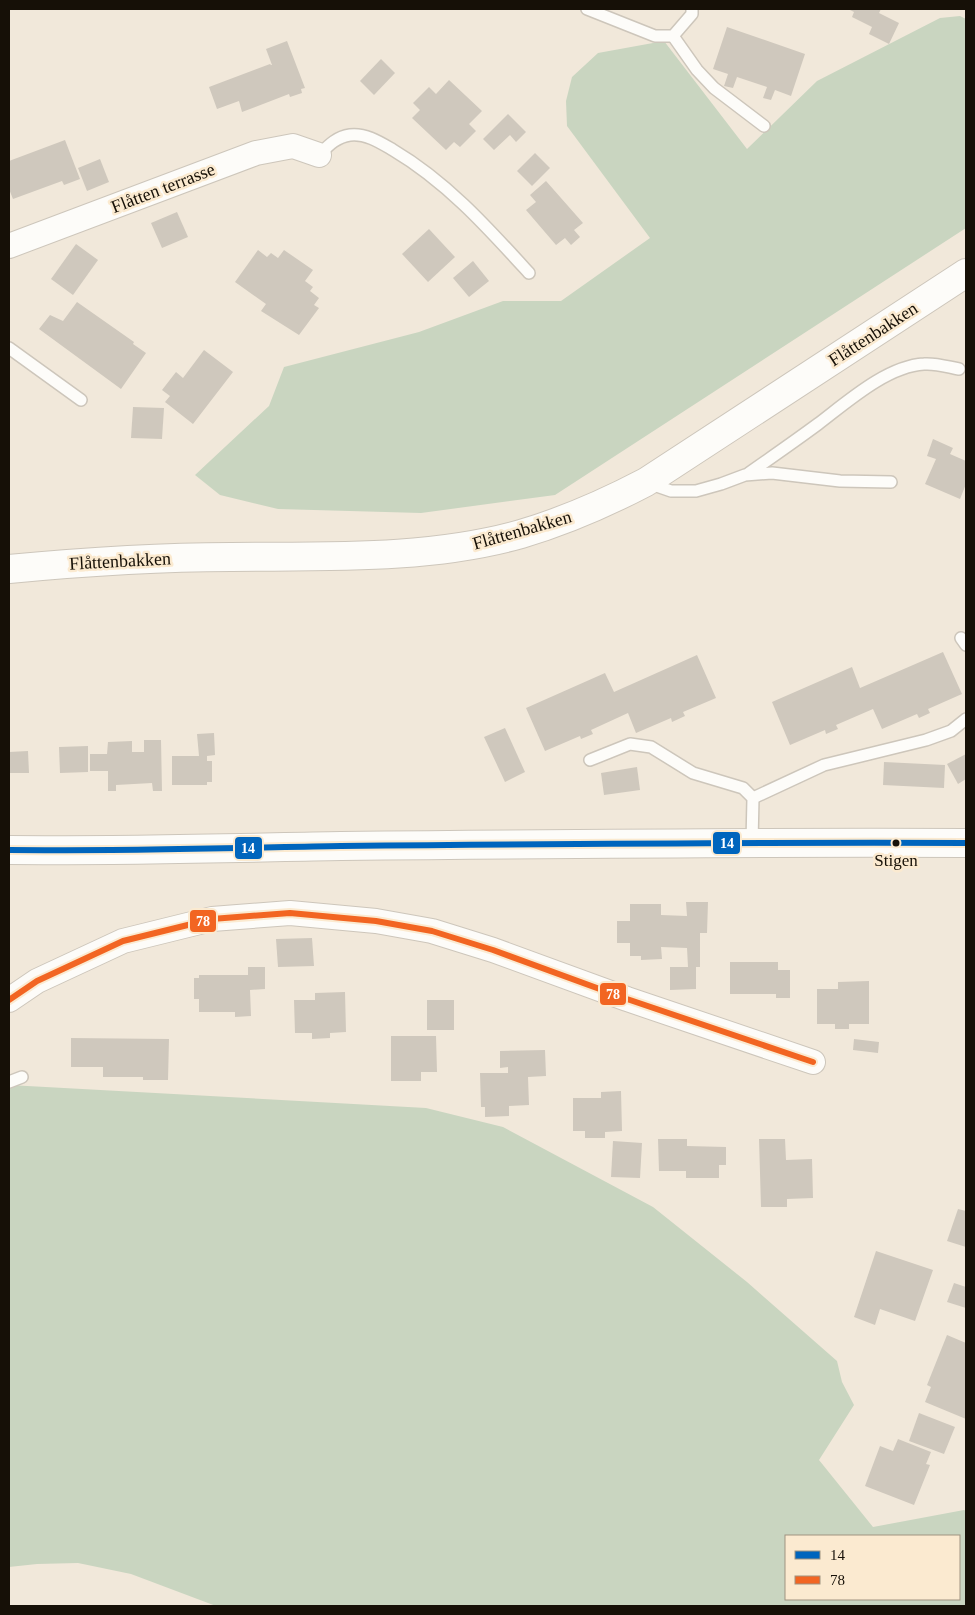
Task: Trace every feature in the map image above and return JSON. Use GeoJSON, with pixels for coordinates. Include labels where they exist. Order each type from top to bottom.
{"type":"FeatureCollection","features":[{"type":"Feature","properties":{"kind":"main road","name":"Flåttenbakken"},"geometry":{"type":"LineString","coordinates":[[9,569],[86,562],[219,557],[338,556],[412,552],[464,546],[520,534],[567,519],[607,503],[646,482],[966,273]]}},
{"type":"Feature","properties":{"kind":"main road"},"geometry":{"type":"LineString","coordinates":[[9,850],[184,850],[752,842],[966,842]]}},
{"type":"Feature","properties":{"kind":"street","name":"Flåtten terrasse"},"geometry":{"type":"LineString","coordinates":[[9,246],[256,153],[293,146],[319,155]]}},
{"type":"Feature","properties":{"kind":"street"},"geometry":{"type":"LineString","coordinates":[[9,1000],[38,981],[123,941],[212,919],[290,912],[376,921],[432,931],[493,950],[636,1002],[813,1062]]}},
{"type":"Feature","properties":{"kind":"lane"},"geometry":{"type":"LineString","coordinates":[[587,9],[656,36],[674,36]]}},
{"type":"Feature","properties":{"kind":"lane"},"geometry":{"type":"LineString","coordinates":[[674,36],[692,14],[692,9]]}},
{"type":"Feature","properties":{"kind":"lane"},"geometry":{"type":"LineString","coordinates":[[674,36],[697,70],[714,88],[764,126]]}},
{"type":"Feature","properties":{"kind":"lane"},"geometry":{"type":"LineString","coordinates":[[319,155],[334,140],[351,135],[364,136],[378,141],[410,160],[447,189],[485,225],[530,274]]}},
{"type":"Feature","properties":{"kind":"lane"},"geometry":{"type":"LineString","coordinates":[[9,348],[81,400]]}},
{"type":"Feature","properties":{"kind":"lane"},"geometry":{"type":"LineString","coordinates":[[646,482],[671,491],[696,491],[746,475],[779,453],[858,394],[894,372],[924,364],[938,364],[959,369]]}},
{"type":"Feature","properties":{"kind":"lane"},"geometry":{"type":"LineString","coordinates":[[746,475],[772,473],[840,481],[891,482]]}},
{"type":"Feature","properties":{"kind":"lane"},"geometry":{"type":"LineString","coordinates":[[753,798],[824,765],[926,740],[950,731],[966,719]]}},
{"type":"Feature","properties":{"kind":"lane"},"geometry":{"type":"LineString","coordinates":[[590,760],[630,744],[651,747],[693,773],[743,788],[753,798],[752,842]]}},
{"type":"Feature","properties":{"kind":"lane"},"geometry":{"type":"LineString","coordinates":[[9,1082],[22,1077]]}},
{"type":"Feature","properties":{"kind":"green space"},"geometry":{"type":"Polygon","coordinates":[[[960,16],[966,19],[966,228],[555,495],[421,513],[278,509],[220,495],[195,475],[269,406],[284,367],[419,332],[503,301],[561,301],[650,238],[567,126],[566,101],[572,77],[598,53],[664,41],[747,149],[817,81],[940,18],[960,16]]]}},
{"type":"Feature","properties":{"kind":"green space"},"geometry":{"type":"Polygon","coordinates":[[[9,1085],[426,1108],[503,1127],[653,1207],[747,1282],[837,1361],[842,1382],[854,1405],[819,1460],[873,1527],[966,1511],[966,1606],[216,1606],[131,1574],[78,1563],[9,1567],[9,1085]]]}},
{"type":"Feature","properties":{"kind":"building"},"geometry":{"type":"Polygon","coordinates":[[[848,9],[881,9],[879,13],[899,23],[889,44],[869,34],[872,27],[852,17],[854,12],[848,9]]]}},
{"type":"Feature","properties":{"kind":"building"},"geometry":{"type":"Polygon","coordinates":[[[727,27],[805,54],[791,96],[775,90],[771,100],[763,98],[767,87],[737,77],[733,88],[724,86],[728,74],[713,69],[727,27]]]}},
{"type":"Feature","properties":{"kind":"building"},"geometry":{"type":"Polygon","coordinates":[[[287,41],[305,88],[301,89],[302,93],[290,97],[289,94],[242,112],[239,101],[217,109],[209,87],[270,64],[272,65],[266,49],[287,41]]]}},
{"type":"Feature","properties":{"kind":"building"},"geometry":{"type":"Polygon","coordinates":[[[381,59],[395,73],[374,95],[360,81],[381,59]]]}},
{"type":"Feature","properties":{"kind":"building"},"geometry":{"type":"Polygon","coordinates":[[[449,80],[482,111],[469,124],[476,131],[460,147],[454,142],[446,150],[412,118],[420,110],[413,103],[429,87],[436,94],[449,80]]]}},
{"type":"Feature","properties":{"kind":"building"},"geometry":{"type":"Polygon","coordinates":[[[508,114],[526,132],[516,142],[510,135],[494,150],[483,139],[508,114]]]}},
{"type":"Feature","properties":{"kind":"building"},"geometry":{"type":"Polygon","coordinates":[[[65,140],[80,179],[64,185],[62,181],[13,199],[9,189],[9,161],[65,140]]]}},
{"type":"Feature","properties":{"kind":"building"},"geometry":{"type":"Polygon","coordinates":[[[535,153],[550,168],[532,186],[517,171],[535,153]]]}},
{"type":"Feature","properties":{"kind":"building"},"geometry":{"type":"Polygon","coordinates":[[[100,159],[109,182],[87,191],[78,168],[100,159]]]}},
{"type":"Feature","properties":{"kind":"building"},"geometry":{"type":"Polygon","coordinates":[[[546,181],[583,223],[574,230],[580,237],[571,245],[565,238],[556,245],[526,210],[536,202],[530,195],[546,181]]]}},
{"type":"Feature","properties":{"kind":"building"},"geometry":{"type":"Polygon","coordinates":[[[177,212],[188,237],[162,248],[151,223],[177,212]]]}},
{"type":"Feature","properties":{"kind":"building"},"geometry":{"type":"Polygon","coordinates":[[[429,229],[455,257],[428,282],[402,254],[429,229]]]}},
{"type":"Feature","properties":{"kind":"building"},"geometry":{"type":"Polygon","coordinates":[[[76,244],[98,260],[73,295],[51,279],[76,244]]]}},
{"type":"Feature","properties":{"kind":"building"},"geometry":{"type":"Polygon","coordinates":[[[258,250],[267,257],[271,253],[278,258],[284,250],[313,270],[305,281],[313,287],[310,291],[319,298],[314,305],[319,308],[299,335],[261,311],[266,304],[235,282],[258,250]]]}},
{"type":"Feature","properties":{"kind":"building"},"geometry":{"type":"Polygon","coordinates":[[[473,261],[489,281],[469,297],[453,278],[473,261]]]}},
{"type":"Feature","properties":{"kind":"building"},"geometry":{"type":"Polygon","coordinates":[[[77,302],[134,342],[133,344],[146,353],[121,389],[39,329],[50,315],[63,321],[77,302]]]}},
{"type":"Feature","properties":{"kind":"building"},"geometry":{"type":"Polygon","coordinates":[[[204,350],[233,372],[193,424],[165,402],[170,396],[162,390],[176,372],[183,378],[204,350]]]}},
{"type":"Feature","properties":{"kind":"building"},"geometry":{"type":"Polygon","coordinates":[[[133,407],[164,408],[162,439],[131,438],[133,407]]]}},
{"type":"Feature","properties":{"kind":"building"},"geometry":{"type":"Polygon","coordinates":[[[933,439],[953,448],[950,454],[966,461],[966,484],[960,499],[925,484],[936,459],[927,456],[933,439]]]}},
{"type":"Feature","properties":{"kind":"building"},"geometry":{"type":"Polygon","coordinates":[[[943,652],[962,694],[928,709],[930,713],[919,718],[917,714],[882,729],[873,709],[836,725],[838,729],[826,734],[825,730],[790,745],[772,702],[852,667],[860,688],[943,652]]]}},
{"type":"Feature","properties":{"kind":"building"},"geometry":{"type":"Polygon","coordinates":[[[697,655],[716,698],[683,712],[685,716],[672,722],[671,718],[636,733],[628,713],[591,730],[593,734],[581,739],[580,736],[545,751],[526,708],[605,673],[614,692],[697,655]]]}},
{"type":"Feature","properties":{"kind":"building"},"geometry":{"type":"Polygon","coordinates":[[[505,728],[525,772],[505,782],[484,737],[505,728]]]}},
{"type":"Feature","properties":{"kind":"building"},"geometry":{"type":"Polygon","coordinates":[[[214,733],[215,755],[207,756],[207,761],[212,761],[212,782],[207,782],[207,785],[172,785],[172,756],[199,756],[197,734],[214,733]]]}},
{"type":"Feature","properties":{"kind":"building"},"geometry":{"type":"Polygon","coordinates":[[[144,740],[161,740],[162,791],[153,791],[152,783],[116,785],[116,791],[108,791],[108,771],[90,771],[90,754],[107,754],[108,742],[132,741],[132,752],[144,752],[144,740]]]}},
{"type":"Feature","properties":{"kind":"building"},"geometry":{"type":"Polygon","coordinates":[[[88,746],[88,772],[60,773],[59,747],[88,746]]]}},
{"type":"Feature","properties":{"kind":"building"},"geometry":{"type":"Polygon","coordinates":[[[28,751],[29,773],[9,773],[9,752],[28,751]]]}},
{"type":"Feature","properties":{"kind":"building"},"geometry":{"type":"Polygon","coordinates":[[[966,754],[966,779],[958,784],[947,764],[966,754]]]}},
{"type":"Feature","properties":{"kind":"building"},"geometry":{"type":"Polygon","coordinates":[[[884,762],[945,765],[944,788],[883,785],[884,762]]]}},
{"type":"Feature","properties":{"kind":"building"},"geometry":{"type":"Polygon","coordinates":[[[637,767],[640,790],[604,795],[601,773],[637,767]]]}},
{"type":"Feature","properties":{"kind":"building"},"geometry":{"type":"Polygon","coordinates":[[[686,902],[708,902],[707,933],[700,933],[700,967],[696,967],[696,989],[670,990],[670,967],[688,967],[687,948],[661,947],[662,959],[641,960],[641,956],[630,956],[630,943],[617,943],[617,921],[630,921],[630,904],[661,904],[661,915],[687,916],[686,902]]]}},
{"type":"Feature","properties":{"kind":"building"},"geometry":{"type":"Polygon","coordinates":[[[312,938],[314,966],[278,967],[276,939],[312,938]]]}},
{"type":"Feature","properties":{"kind":"building"},"geometry":{"type":"Polygon","coordinates":[[[730,962],[778,962],[778,970],[790,970],[790,998],[776,998],[776,994],[730,994],[730,962]]]}},
{"type":"Feature","properties":{"kind":"building"},"geometry":{"type":"Polygon","coordinates":[[[248,967],[265,967],[265,989],[250,990],[251,1016],[235,1017],[235,1012],[199,1012],[199,999],[194,999],[194,978],[199,978],[199,975],[248,975],[248,967]]]}},
{"type":"Feature","properties":{"kind":"building"},"geometry":{"type":"Polygon","coordinates":[[[869,981],[869,1024],[849,1024],[849,1029],[835,1029],[835,1024],[817,1024],[817,989],[838,989],[838,982],[869,981]]]}},
{"type":"Feature","properties":{"kind":"building"},"geometry":{"type":"Polygon","coordinates":[[[345,992],[346,1032],[330,1033],[330,1038],[312,1039],[312,1033],[295,1033],[294,1000],[315,1000],[315,993],[345,992]]]}},
{"type":"Feature","properties":{"kind":"building"},"geometry":{"type":"Polygon","coordinates":[[[427,1000],[454,1000],[454,1030],[427,1030],[427,1000]]]}},
{"type":"Feature","properties":{"kind":"building"},"geometry":{"type":"Polygon","coordinates":[[[391,1036],[436,1036],[437,1072],[421,1072],[421,1081],[391,1081],[391,1036]]]}},
{"type":"Feature","properties":{"kind":"building"},"geometry":{"type":"Polygon","coordinates":[[[71,1038],[169,1039],[168,1080],[143,1080],[143,1077],[103,1077],[103,1067],[71,1067],[71,1038]]]}},
{"type":"Feature","properties":{"kind":"building"},"geometry":{"type":"Polygon","coordinates":[[[854,1039],[879,1042],[878,1053],[853,1050],[854,1039]]]}},
{"type":"Feature","properties":{"kind":"building"},"geometry":{"type":"Polygon","coordinates":[[[545,1050],[546,1076],[528,1077],[529,1105],[509,1106],[509,1116],[485,1117],[485,1107],[481,1107],[480,1073],[508,1073],[508,1067],[500,1068],[500,1051],[545,1050]]]}},
{"type":"Feature","properties":{"kind":"building"},"geometry":{"type":"Polygon","coordinates":[[[621,1091],[622,1131],[605,1132],[605,1138],[585,1138],[585,1131],[573,1131],[573,1098],[601,1098],[601,1092],[621,1091]]]}},
{"type":"Feature","properties":{"kind":"building"},"geometry":{"type":"Polygon","coordinates":[[[658,1139],[687,1139],[687,1146],[726,1147],[726,1165],[719,1165],[719,1178],[686,1178],[686,1171],[659,1171],[658,1139]]]}},
{"type":"Feature","properties":{"kind":"building"},"geometry":{"type":"Polygon","coordinates":[[[759,1139],[785,1139],[786,1160],[812,1159],[813,1198],[787,1199],[787,1207],[761,1207],[759,1139]]]}},
{"type":"Feature","properties":{"kind":"building"},"geometry":{"type":"Polygon","coordinates":[[[613,1141],[642,1143],[640,1178],[611,1177],[613,1141]]]}},
{"type":"Feature","properties":{"kind":"building"},"geometry":{"type":"Polygon","coordinates":[[[958,1209],[966,1211],[966,1247],[947,1241],[958,1209]]]}},
{"type":"Feature","properties":{"kind":"building"},"geometry":{"type":"Polygon","coordinates":[[[876,1251],[933,1270],[915,1321],[880,1309],[875,1325],[854,1317],[876,1251]]]}},
{"type":"Feature","properties":{"kind":"building"},"geometry":{"type":"Polygon","coordinates":[[[954,1283],[966,1287],[966,1308],[947,1302],[954,1283]]]}},
{"type":"Feature","properties":{"kind":"building"},"geometry":{"type":"Polygon","coordinates":[[[947,1335],[966,1343],[966,1419],[925,1402],[931,1387],[927,1385],[947,1335]]]}},
{"type":"Feature","properties":{"kind":"building"},"geometry":{"type":"Polygon","coordinates":[[[919,1413],[955,1427],[944,1454],[909,1441],[919,1413]]]}},
{"type":"Feature","properties":{"kind":"building"},"geometry":{"type":"Polygon","coordinates":[[[898,1439],[931,1452],[926,1464],[930,1465],[914,1505],[865,1486],[880,1446],[893,1451],[898,1439]]]}},
{"type":"Feature","properties":{"kind":"transit line","name":"14"},"geometry":{"type":"LineString","coordinates":[[9,850],[575,844],[966,843]]}},
{"type":"Feature","properties":{"kind":"transit line","name":"78"},"geometry":{"type":"LineString","coordinates":[[9,1000],[37,981],[123,941],[212,919],[290,913],[376,921],[432,931],[493,950],[627,999],[813,1062]]}},
{"type":"Feature","properties":{"kind":"place","name":"Stigen"},"geometry":{"type":"Point","coordinates":[896,843]}}]}
